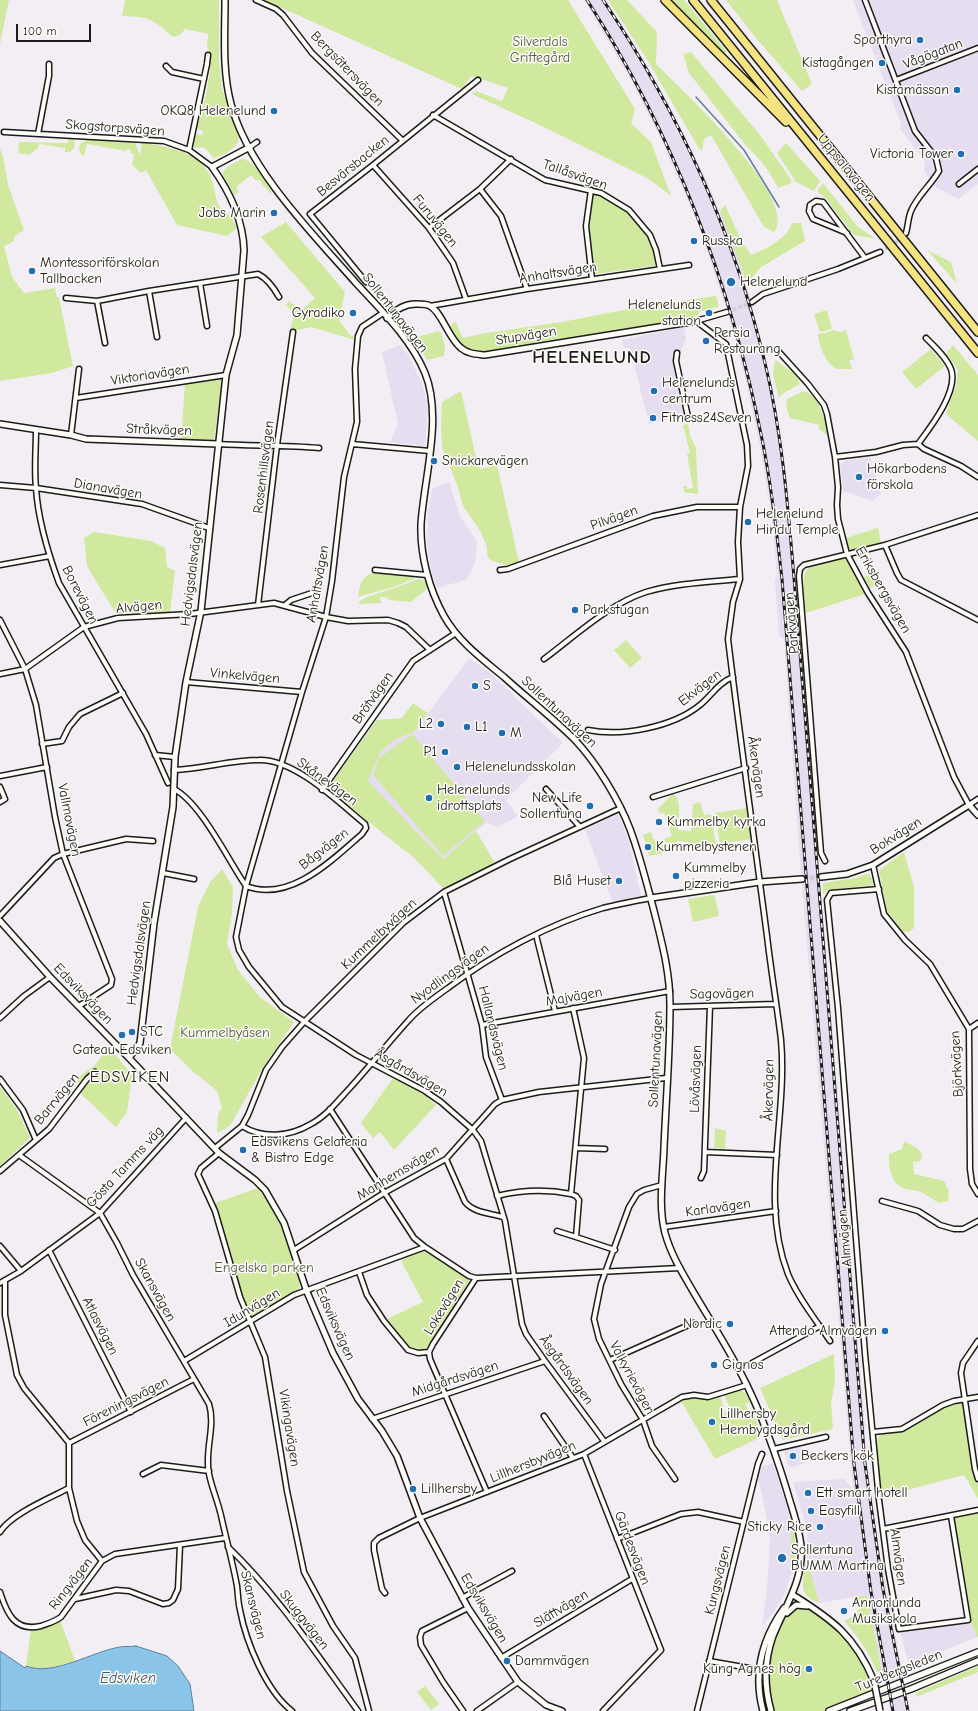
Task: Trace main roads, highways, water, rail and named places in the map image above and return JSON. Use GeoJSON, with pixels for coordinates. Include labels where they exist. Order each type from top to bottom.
{"type":"FeatureCollection","features":[{"type":"Feature","properties":{"kind":"highway"},"geometry":{"type":"LineString","coordinates":[[665,0],[812,148]]}},
{"type":"Feature","properties":{"kind":"highway","name":"Uppsalavägen"},"geometry":{"type":"LineString","coordinates":[[693,0],[978,353]]}},
{"type":"Feature","properties":{"kind":"highway","name":"Uppsalavägen"},"geometry":{"type":"LineString","coordinates":[[712,1],[978,332]]}},
{"type":"Feature","properties":{"kind":"main road","name":"Turebergsleden"},"geometry":{"type":"LineString","coordinates":[[829,1711],[978,1652]]}},
{"type":"Feature","properties":{"kind":"main road","name":"Turebergsleden"},"geometry":{"type":"LineString","coordinates":[[850,1711],[911,1689],[978,1662]]}},
{"type":"Feature","properties":{"kind":"water","name":"Edsviken"},"geometry":{"type":"Polygon","coordinates":[[[136,1646],[167,1656],[178,1666],[190,1684],[194,1711],[0,1711],[0,1651],[25,1668],[26,1666],[37,1669],[60,1666],[109,1649],[136,1646]]]}},
{"type":"Feature","properties":{"kind":"waterway"},"geometry":{"type":"LineString","coordinates":[[696,97],[744,150],[779,207]]}},
{"type":"Feature","properties":{"kind":"tunnel"},"geometry":{"type":"LineString","coordinates":[[880,252],[894,244],[906,233]]}},
{"type":"Feature","properties":{"kind":"tunnel"},"geometry":{"type":"LineString","coordinates":[[727,312],[752,302]]}},
{"type":"Feature","properties":{"kind":"tunnel"},"geometry":{"type":"LineString","coordinates":[[802,879],[821,877]]}},
{"type":"Feature","properties":{"kind":"railway"},"geometry":{"type":"LineString","coordinates":[[587,0],[618,51],[647,104],[673,158],[696,214],[717,270],[735,327],[763,444],[774,512],[782,579],[854,1464],[871,1592],[893,1711]]}},
{"type":"Feature","properties":{"kind":"railway"},"geometry":{"type":"LineString","coordinates":[[603,0],[656,85],[679,129],[720,220],[752,315],[765,363],[776,416],[784,470],[792,551],[865,1464],[883,1589],[908,1711]]}},
{"type":"Feature","properties":{"kind":"place","name":"Sporthyra"},"geometry":{"type":"Point","coordinates":[920,40]}},
{"type":"Feature","properties":{"kind":"place","name":"Kistagången"},"geometry":{"type":"Point","coordinates":[882,63]}},
{"type":"Feature","properties":{"kind":"place","name":"Kistamässan"},"geometry":{"type":"Point","coordinates":[957,90]}},
{"type":"Feature","properties":{"kind":"place","name":"OKQ8 Helenelund"},"geometry":{"type":"Point","coordinates":[274,111]}},
{"type":"Feature","properties":{"kind":"place","name":"Victoria Tower"},"geometry":{"type":"Point","coordinates":[961,154]}},
{"type":"Feature","properties":{"kind":"place","name":"Jobs Marin"},"geometry":{"type":"Point","coordinates":[274,213]}},
{"type":"Feature","properties":{"kind":"place","name":"Russka"},"geometry":{"type":"Point","coordinates":[694,241]}},
{"type":"Feature","properties":{"kind":"place","name":"Montessoriförskolan Tallbacken"},"geometry":{"type":"Point","coordinates":[32,271]}},
{"type":"Feature","properties":{"kind":"place","name":"Helenelund"},"geometry":{"type":"Point","coordinates":[731,282]}},
{"type":"Feature","properties":{"kind":"place","name":"Gyradiko"},"geometry":{"type":"Point","coordinates":[353,313]}},
{"type":"Feature","properties":{"kind":"place","name":"Helenelunds station"},"geometry":{"type":"Point","coordinates":[709,313]}},
{"type":"Feature","properties":{"kind":"place","name":"Persia Restaurang"},"geometry":{"type":"Point","coordinates":[706,341]}},
{"type":"Feature","properties":{"kind":"place","name":"Helenelunds centrum"},"geometry":{"type":"Point","coordinates":[654,391]}},
{"type":"Feature","properties":{"kind":"place","name":"Fitness24Seven"},"geometry":{"type":"Point","coordinates":[653,418]}},
{"type":"Feature","properties":{"kind":"place","name":"Snickarevägen"},"geometry":{"type":"Point","coordinates":[434,461]}},
{"type":"Feature","properties":{"kind":"place","name":"Hökarbodens förskola"},"geometry":{"type":"Point","coordinates":[859,477]}},
{"type":"Feature","properties":{"kind":"place","name":"Helenelund Hindu Temple"},"geometry":{"type":"Point","coordinates":[748,522]}},
{"type":"Feature","properties":{"kind":"place","name":"Parkstugan"},"geometry":{"type":"Point","coordinates":[575,610]}},
{"type":"Feature","properties":{"kind":"place","name":"S"},"geometry":{"type":"Point","coordinates":[475,686]}},
{"type":"Feature","properties":{"kind":"place","name":"L2"},"geometry":{"type":"Point","coordinates":[441,724]}},
{"type":"Feature","properties":{"kind":"place","name":"L1"},"geometry":{"type":"Point","coordinates":[467,727]}},
{"type":"Feature","properties":{"kind":"place","name":"M"},"geometry":{"type":"Point","coordinates":[502,733]}},
{"type":"Feature","properties":{"kind":"place","name":"P1"},"geometry":{"type":"Point","coordinates":[445,752]}},
{"type":"Feature","properties":{"kind":"place","name":"Helenelundsskolan"},"geometry":{"type":"Point","coordinates":[457,767]}},
{"type":"Feature","properties":{"kind":"place","name":"Helenelunds idrottsplats"},"geometry":{"type":"Point","coordinates":[429,798]}},
{"type":"Feature","properties":{"kind":"place","name":"New Life Sollentuna"},"geometry":{"type":"Point","coordinates":[590,806]}},
{"type":"Feature","properties":{"kind":"place","name":"Kummelby kyrka"},"geometry":{"type":"Point","coordinates":[659,822]}},
{"type":"Feature","properties":{"kind":"place","name":"Kummelbystenen"},"geometry":{"type":"Point","coordinates":[648,847]}},
{"type":"Feature","properties":{"kind":"place","name":"Kummelby pizzeria"},"geometry":{"type":"Point","coordinates":[676,876]}},
{"type":"Feature","properties":{"kind":"place","name":"Blå Huset"},"geometry":{"type":"Point","coordinates":[619,881]}},
{"type":"Feature","properties":{"kind":"place","name":"STC"},"geometry":{"type":"Point","coordinates":[132,1032]}},
{"type":"Feature","properties":{"kind":"place","name":"Gateau Edsviken"},"geometry":{"type":"Point","coordinates":[122,1035]}},
{"type":"Feature","properties":{"kind":"place","name":"Edsvikens Gelateria & Bistro Edge"},"geometry":{"type":"Point","coordinates":[243,1150]}},
{"type":"Feature","properties":{"kind":"place","name":"Nordic"},"geometry":{"type":"Point","coordinates":[730,1324]}},
{"type":"Feature","properties":{"kind":"place","name":"Attendo Almvägen"},"geometry":{"type":"Point","coordinates":[885,1331]}},
{"type":"Feature","properties":{"kind":"place","name":"Gignos"},"geometry":{"type":"Point","coordinates":[714,1365]}},
{"type":"Feature","properties":{"kind":"place","name":"Lillhersby Hembygdsgård"},"geometry":{"type":"Point","coordinates":[712,1422]}},
{"type":"Feature","properties":{"kind":"place","name":"Beckers kök"},"geometry":{"type":"Point","coordinates":[793,1456]}},
{"type":"Feature","properties":{"kind":"place","name":"Lillhersby"},"geometry":{"type":"Point","coordinates":[413,1489]}},
{"type":"Feature","properties":{"kind":"place","name":"Ett smart hotell"},"geometry":{"type":"Point","coordinates":[808,1493]}},
{"type":"Feature","properties":{"kind":"place","name":"Easyfill"},"geometry":{"type":"Point","coordinates":[811,1511]}},
{"type":"Feature","properties":{"kind":"place","name":"Sticky Rice"},"geometry":{"type":"Point","coordinates":[820,1527]}},
{"type":"Feature","properties":{"kind":"place","name":"Sollentuna BUMM Martina"},"geometry":{"type":"Point","coordinates":[782,1558]}},
{"type":"Feature","properties":{"kind":"place","name":"Annorlunda Musikskola"},"geometry":{"type":"Point","coordinates":[844,1611]}},
{"type":"Feature","properties":{"kind":"place","name":"Dammvägen"},"geometry":{"type":"Point","coordinates":[507,1661]}},
{"type":"Feature","properties":{"kind":"place","name":"Kung Agnes hög"},"geometry":{"type":"Point","coordinates":[809,1669]}},
{"type":"Feature","properties":{"kind":"district","name":"HELENELUND"},"geometry":{"type":"Point","coordinates":[592,358]}},
{"type":"Feature","properties":{"kind":"district","name":"EDSVIKEN"},"geometry":{"type":"Point","coordinates":[130,1077]}},
{"type":"Feature","properties":{"kind":"park label","name":"Silverdals Griftegård"},"geometry":{"type":"Point","coordinates":[540,50]}},
{"type":"Feature","properties":{"kind":"park label","name":"Kummelbyåsen"},"geometry":{"type":"Point","coordinates":[225,1033]}},
{"type":"Feature","properties":{"kind":"park label","name":"Engelska parken"},"geometry":{"type":"Point","coordinates":[264,1268]}}]}
